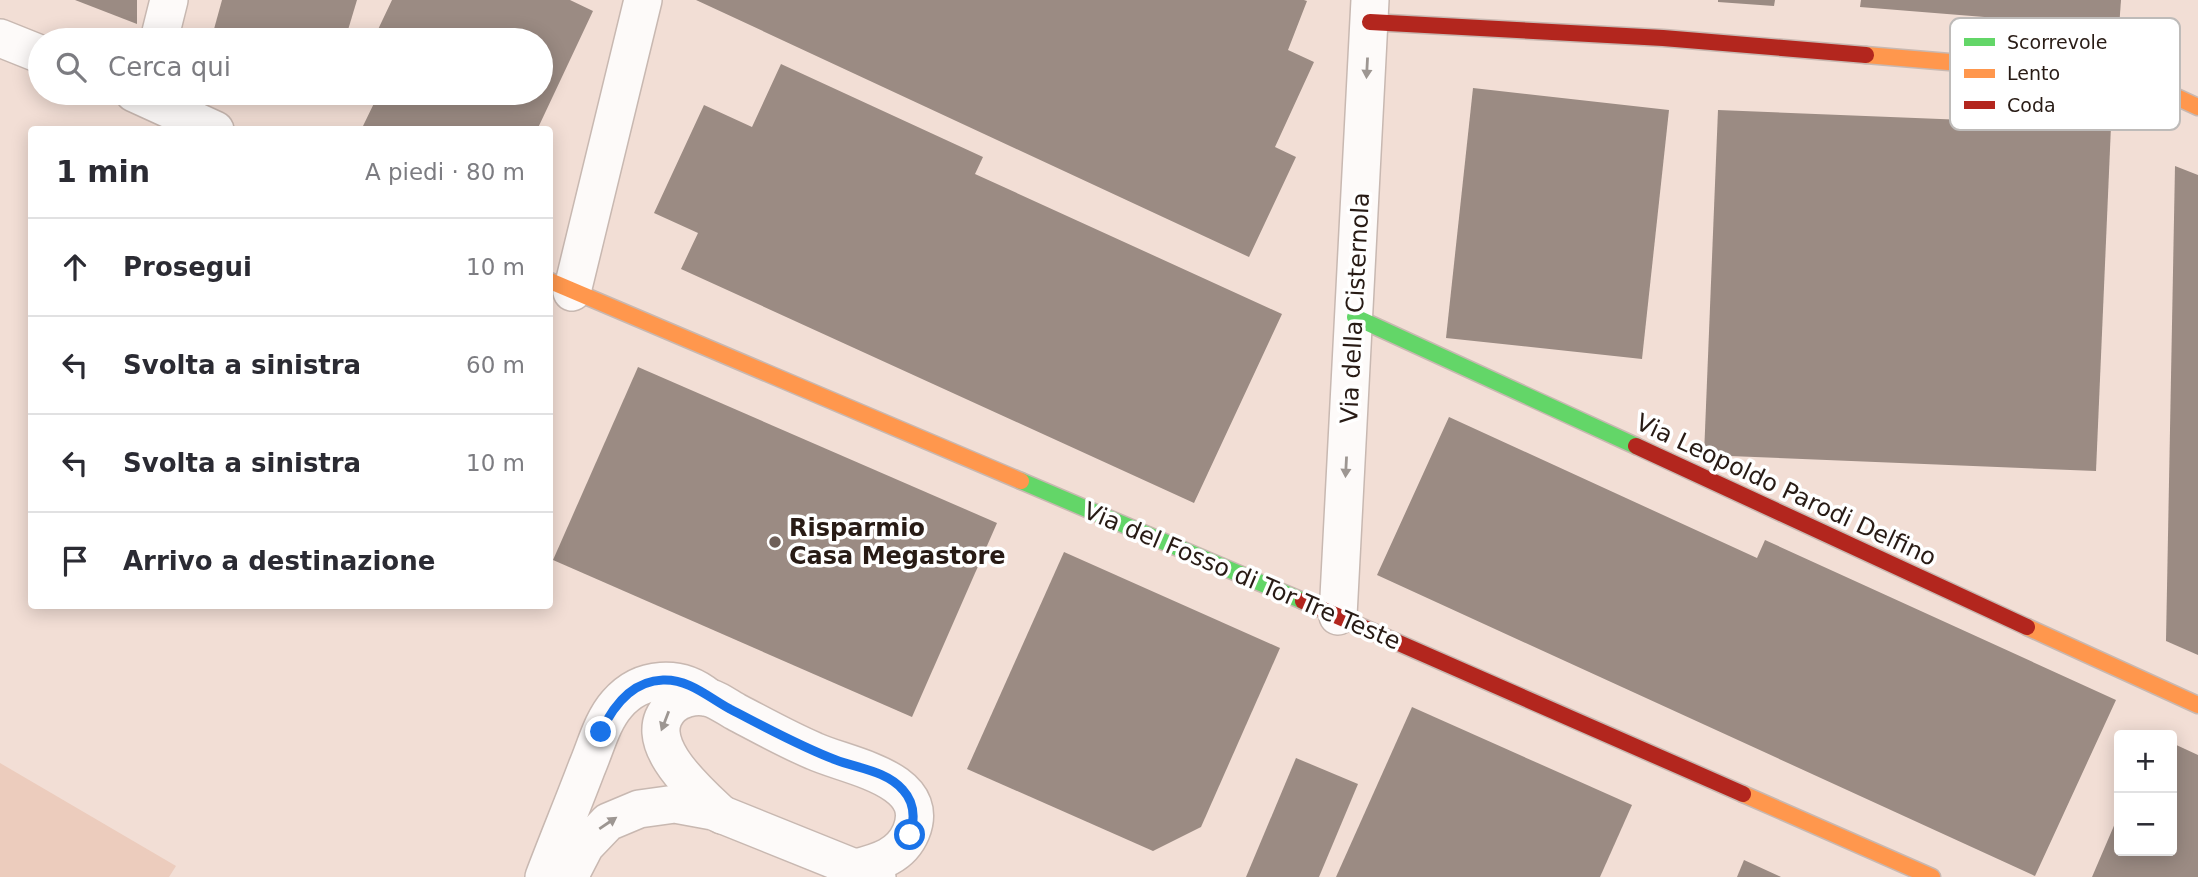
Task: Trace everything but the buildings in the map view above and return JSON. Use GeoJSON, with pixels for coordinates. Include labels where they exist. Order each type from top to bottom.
{"type":"FeatureCollection","features":[{"type":"Feature","properties":{"kind":"street"},"geometry":{"type":"LineString","coordinates":[[162,28],[169,0]]}},
{"type":"Feature","properties":{"kind":"street"},"geometry":{"type":"LineString","coordinates":[[561,287],[643,0]]}},
{"type":"Feature","properties":{"kind":"street"},"geometry":{"type":"LineString","coordinates":[[1370,11],[1950,62]]}},
{"type":"Feature","properties":{"kind":"street","name":"Via della Cisternola"},"geometry":{"type":"LineString","coordinates":[[1338,616],[1370,11]]}},
{"type":"Feature","properties":{"kind":"street"},"geometry":{"type":"LineString","coordinates":[[0,38],[28,49]]}},
{"type":"Feature","properties":{"kind":"street"},"geometry":{"type":"LineString","coordinates":[[2180,98],[2198,107]]}},
{"type":"Feature","properties":{"kind":"street"},"geometry":{"type":"LineString","coordinates":[[164,105],[207,126]]}},
{"type":"Feature","properties":{"kind":"street","name":"Via del Fosso di Tor Tre Teste"},"geometry":{"type":"LineString","coordinates":[[561,287],[1338,616],[1932,877]]}},
{"type":"Feature","properties":{"kind":"street","name":"Via Leopoldo Parodi Delfino"},"geometry":{"type":"LineString","coordinates":[[1355,317],[2198,705]]}},
{"type":"Feature","properties":{"kind":"street"},"geometry":{"type":"LineString","coordinates":[[544,877],[601,732],[616,705],[637,688],[663,680],[689,684],[708,697],[814,751],[872,771],[902,788],[914,810],[914,823],[902,847],[866,873],[722,815],[676,804],[653,806],[628,812],[598,830],[585,846],[569,877]]}},
{"type":"Feature","properties":{"kind":"street"},"geometry":{"type":"LineString","coordinates":[[708,697],[687,698],[671,707],[663,716],[661,736],[669,757],[678,769],[722,815]]}},
{"type":"Feature","properties":{"kind":"shaded area"},"geometry":{"type":"Polygon","coordinates":[[[0,763],[176,866],[169,877],[0,877],[0,763]]]}},
{"type":"Feature","properties":{"kind":"traffic: fast"},"geometry":{"type":"LineString","coordinates":[[1355,317],[1636,446]]}},
{"type":"Feature","properties":{"kind":"traffic: fast"},"geometry":{"type":"LineString","coordinates":[[1021,481],[1303,601]]}},
{"type":"Feature","properties":{"kind":"traffic: slow"},"geometry":{"type":"LineString","coordinates":[[1866,55],[1950,62]]}},
{"type":"Feature","properties":{"kind":"traffic: slow"},"geometry":{"type":"LineString","coordinates":[[2180,99],[2198,107]]}},
{"type":"Feature","properties":{"kind":"traffic: slow"},"geometry":{"type":"LineString","coordinates":[[553,282],[1021,481]]}},
{"type":"Feature","properties":{"kind":"traffic: slow"},"geometry":{"type":"LineString","coordinates":[[2027,627],[2198,705]]}},
{"type":"Feature","properties":{"kind":"traffic: slow"},"geometry":{"type":"LineString","coordinates":[[1743,794],[1932,877]]}},
{"type":"Feature","properties":{"kind":"traffic: jam"},"geometry":{"type":"LineString","coordinates":[[1370,22],[1663,38],[1866,55]]}},
{"type":"Feature","properties":{"kind":"traffic: jam"},"geometry":{"type":"LineString","coordinates":[[1636,446],[2027,627]]}},
{"type":"Feature","properties":{"kind":"traffic: jam"},"geometry":{"type":"LineString","coordinates":[[1303,601],[1743,794]]}},
{"type":"Feature","properties":{"kind":"place","name":"Risparmio Casa Megastore"},"geometry":{"type":"Point","coordinates":[775,542]}},
{"type":"Feature","properties":{"kind":"route"},"geometry":{"type":"LineString","coordinates":[[601,732],[616,705],[637,688],[663,680],[689,684],[708,697],[814,751],[872,771],[902,788],[914,810],[910,835]]}}]}
